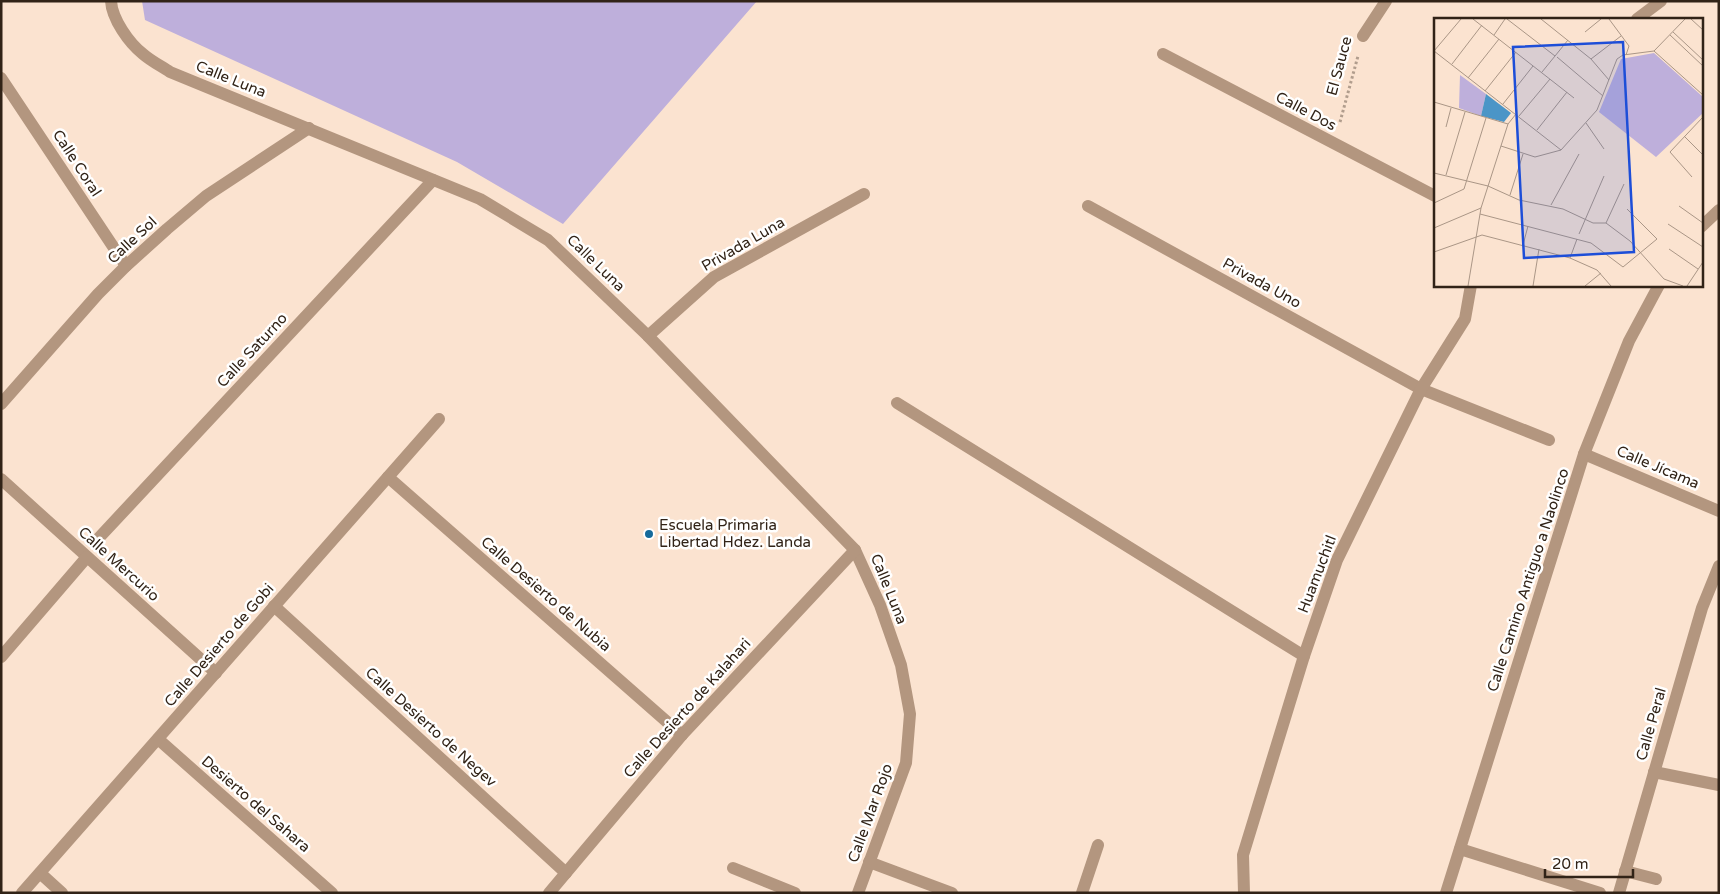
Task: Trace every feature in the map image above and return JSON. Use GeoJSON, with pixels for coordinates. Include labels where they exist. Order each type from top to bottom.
{"type":"FeatureCollection","features":[{"type":"Feature","properties":{"kind":"street","name":"Calle Luna"},"geometry":{"type":"LineString","coordinates":[[111,1],[111,7],[120,28],[142,54],[170,72],[480,199],[548,240],[648,336],[855,550],[880,605],[901,665],[910,714]]}},
{"type":"Feature","properties":{"kind":"street","name":"El Sauce"},"geometry":{"type":"LineString","coordinates":[[1363,36],[1386,1]]}},
{"type":"Feature","properties":{"kind":"street"},"geometry":{"type":"LineString","coordinates":[[1638,18],[1661,1]]}},
{"type":"Feature","properties":{"kind":"street","name":"Calle Dos"},"geometry":{"type":"LineString","coordinates":[[1163,54],[1434,195]]}},
{"type":"Feature","properties":{"kind":"street","name":"Calle Coral"},"geometry":{"type":"LineString","coordinates":[[1,78],[126,266]]}},
{"type":"Feature","properties":{"kind":"street","name":"Calle Sol"},"geometry":{"type":"LineString","coordinates":[[1,404],[98,294],[126,266],[206,196],[310,128]]}},
{"type":"Feature","properties":{"kind":"street","name":"Calle Saturno"},"geometry":{"type":"LineString","coordinates":[[95,542],[433,180]]}},
{"type":"Feature","properties":{"kind":"street","name":"Privada Luna"},"geometry":{"type":"LineString","coordinates":[[648,336],[714,277],[864,194]]}},
{"type":"Feature","properties":{"kind":"street","name":"Privada Uno"},"geometry":{"type":"LineString","coordinates":[[1088,206],[1421,389]]}},
{"type":"Feature","properties":{"kind":"street"},"geometry":{"type":"LineString","coordinates":[[1702,226],[1719,210]]}},
{"type":"Feature","properties":{"kind":"street","name":"Huamuchitl"},"geometry":{"type":"LineString","coordinates":[[1244,893],[1243,855],[1304,656],[1337,560],[1421,389],[1465,319],[1471,286]]}},
{"type":"Feature","properties":{"kind":"street","name":"Calle Camino Antiguo a Naolinco"},"geometry":{"type":"LineString","coordinates":[[1446,893],[1584,454],[1629,341],[1659,286]]}},
{"type":"Feature","properties":{"kind":"street"},"geometry":{"type":"LineString","coordinates":[[1421,389],[1549,440]]}},
{"type":"Feature","properties":{"kind":"street"},"geometry":{"type":"LineString","coordinates":[[897,403],[1304,656]]}},
{"type":"Feature","properties":{"kind":"street","name":"Calle Desierto de Gobi"},"geometry":{"type":"LineString","coordinates":[[22,893],[439,419]]}},
{"type":"Feature","properties":{"kind":"street","name":"Calle Jícama"},"geometry":{"type":"LineString","coordinates":[[1584,454],[1719,511]]}},
{"type":"Feature","properties":{"kind":"street","name":"Calle Desierto de Nubia"},"geometry":{"type":"LineString","coordinates":[[388,477],[682,735]]}},
{"type":"Feature","properties":{"kind":"street","name":"Calle Mercurio"},"geometry":{"type":"LineString","coordinates":[[1,479],[216,673]]}},
{"type":"Feature","properties":{"kind":"street","name":"Calle Desierto de Kalahari"},"geometry":{"type":"LineString","coordinates":[[549,893],[682,735],[855,550]]}},
{"type":"Feature","properties":{"kind":"street"},"geometry":{"type":"LineString","coordinates":[[1,657],[87,557]]}},
{"type":"Feature","properties":{"kind":"street","name":"Calle Peral"},"geometry":{"type":"LineString","coordinates":[[1619,893],[1702,608],[1719,566]]}},
{"type":"Feature","properties":{"kind":"street","name":"Calle Desierto de Negev"},"geometry":{"type":"LineString","coordinates":[[274,606],[566,873]]}},
{"type":"Feature","properties":{"kind":"street","name":"Calle Mar Rojo"},"geometry":{"type":"LineString","coordinates":[[858,893],[906,763],[910,714]]}},
{"type":"Feature","properties":{"kind":"street","name":"Desierto del Sahara"},"geometry":{"type":"LineString","coordinates":[[158,739],[332,893]]}},
{"type":"Feature","properties":{"kind":"street"},"geometry":{"type":"LineString","coordinates":[[1654,772],[1719,785]]}},
{"type":"Feature","properties":{"kind":"street"},"geometry":{"type":"LineString","coordinates":[[1082,893],[1098,845]]}},
{"type":"Feature","properties":{"kind":"street"},"geometry":{"type":"LineString","coordinates":[[1460,849],[1600,893]]}},
{"type":"Feature","properties":{"kind":"street"},"geometry":{"type":"LineString","coordinates":[[869,862],[952,893]]}},
{"type":"Feature","properties":{"kind":"street"},"geometry":{"type":"LineString","coordinates":[[733,868],[795,893]]}},
{"type":"Feature","properties":{"kind":"street"},"geometry":{"type":"LineString","coordinates":[[1625,870],[1656,879]]}},
{"type":"Feature","properties":{"kind":"street"},"geometry":{"type":"LineString","coordinates":[[40,873],[62,893]]}},
{"type":"Feature","properties":{"kind":"path","name":"El Sauce"},"geometry":{"type":"LineString","coordinates":[[1334,144],[1363,36]]}},
{"type":"Feature","properties":{"kind":"shaded area"},"geometry":{"type":"Polygon","coordinates":[[[142,1],[757,1],[563,224],[457,162],[145,20],[142,1]]]}},
{"type":"Feature","properties":{"kind":"place","name":"Escuela Primaria Libertad Hdez. Landa"},"geometry":{"type":"Point","coordinates":[649,534]}}]}
